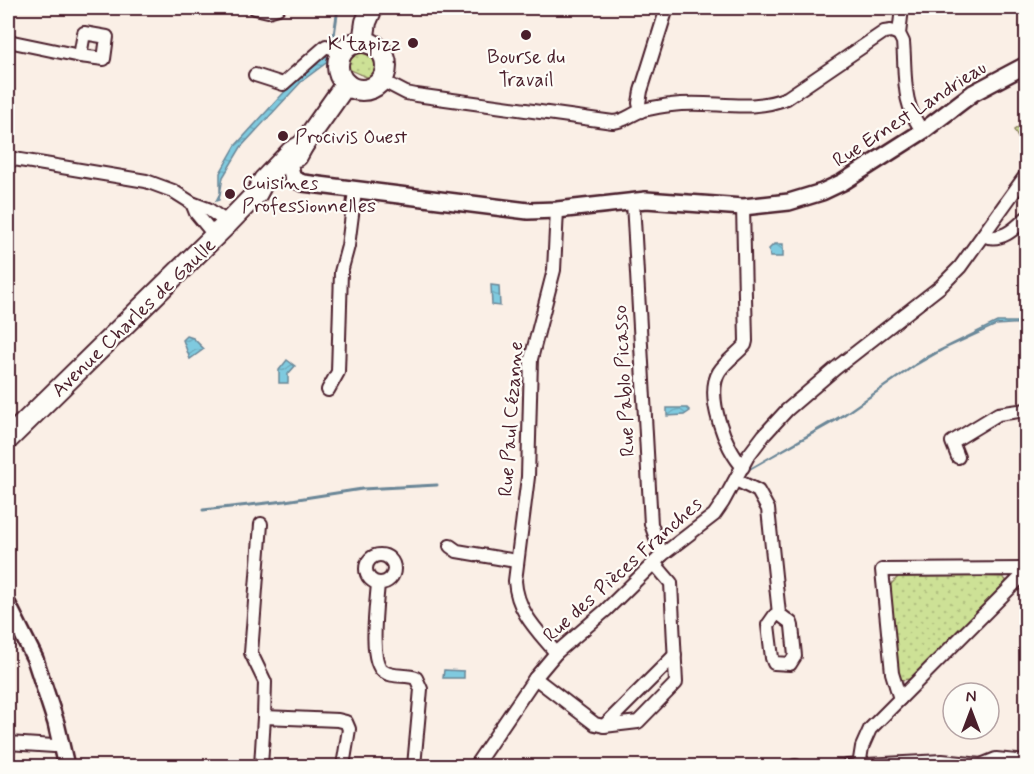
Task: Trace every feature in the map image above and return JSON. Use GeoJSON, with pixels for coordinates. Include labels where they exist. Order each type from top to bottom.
{"type":"FeatureCollection","features":[{"type":"Feature","properties":{"kind":"main road"},"geometry":{"type":"LineString","coordinates":[[363,42],[366,22],[372,8]]}},
{"type":"Feature","properties":{"kind":"main road"},"geometry":{"type":"LineString","coordinates":[[363,42],[375,46],[383,55],[386,68],[381,80],[371,88],[358,90],[346,84],[339,75],[339,57],[351,44],[363,42]]}},
{"type":"Feature","properties":{"kind":"main road","name":"Avenue Charles de Gaulle"},"geometry":{"type":"LineString","coordinates":[[257,193],[265,190],[290,166],[346,84]]}},
{"type":"Feature","properties":{"kind":"main road","name":"Avenue Charles de Gaulle"},"geometry":{"type":"LineString","coordinates":[[8,439],[222,230],[291,152],[303,145]]}},
{"type":"Feature","properties":{"kind":"street"},"geometry":{"type":"LineString","coordinates":[[255,8],[268,11],[278,8]]}},
{"type":"Feature","properties":{"kind":"street"},"geometry":{"type":"LineString","coordinates":[[641,111],[639,103],[641,91],[667,8]]}},
{"type":"Feature","properties":{"kind":"street"},"geometry":{"type":"LineString","coordinates":[[898,34],[902,8]]}},
{"type":"Feature","properties":{"kind":"street"},"geometry":{"type":"LineString","coordinates":[[381,80],[406,93],[416,95],[604,122],[627,120],[641,111],[677,104],[749,107],[774,103],[787,98],[884,32],[891,31],[898,34],[903,42],[908,109],[923,131]]}},
{"type":"Feature","properties":{"kind":"street"},"geometry":{"type":"LineString","coordinates":[[8,41],[81,56]]}},
{"type":"Feature","properties":{"kind":"street"},"geometry":{"type":"LineString","coordinates":[[255,75],[283,84],[326,46],[342,52]]}},
{"type":"Feature","properties":{"kind":"street","name":"Rue Ernest Landrieau"},"geometry":{"type":"LineString","coordinates":[[290,166],[293,178],[299,182],[355,191],[528,211],[657,200],[743,207],[789,202],[822,192],[860,172],[923,131],[973,93],[1026,65]]}},
{"type":"Feature","properties":{"kind":"street"},"geometry":{"type":"LineString","coordinates":[[8,158],[146,181],[173,191],[207,209],[222,230]]}},
{"type":"Feature","properties":{"kind":"street","name":"Rue des Pièces Franches"},"geometry":{"type":"LineString","coordinates":[[475,766],[535,678],[556,653],[606,610],[658,559],[714,515],[748,456],[787,410],[836,368],[941,286],[960,267],[1026,175]]}},
{"type":"Feature","properties":{"kind":"street"},"geometry":{"type":"LineString","coordinates":[[328,390],[338,372],[341,272],[348,246],[355,191]]}},
{"type":"Feature","properties":{"kind":"street","name":"Rue Pablo Picasso"},"geometry":{"type":"LineString","coordinates":[[604,726],[638,722],[676,683],[671,583],[658,559],[651,524],[633,202]]}},
{"type":"Feature","properties":{"kind":"street"},"geometry":{"type":"LineString","coordinates":[[192,203],[196,213],[222,230]]}},
{"type":"Feature","properties":{"kind":"street"},"geometry":{"type":"LineString","coordinates":[[742,467],[735,460],[716,415],[715,382],[720,371],[745,345],[743,207]]}},
{"type":"Feature","properties":{"kind":"street","name":"Rue Paul Cézanne"},"geometry":{"type":"LineString","coordinates":[[556,653],[525,616],[518,601],[515,581],[528,477],[531,359],[554,270],[557,210]]}},
{"type":"Feature","properties":{"kind":"street"},"geometry":{"type":"LineString","coordinates":[[983,235],[996,237],[1008,234],[1026,218]]}},
{"type":"Feature","properties":{"kind":"street"},"geometry":{"type":"LineString","coordinates":[[958,458],[952,442],[998,414],[1026,410]]}},
{"type":"Feature","properties":{"kind":"street"},"geometry":{"type":"LineString","coordinates":[[736,480],[758,491],[768,509],[779,614]]}},
{"type":"Feature","properties":{"kind":"street"},"geometry":{"type":"LineString","coordinates":[[261,524],[251,653],[265,682],[261,766]]}},
{"type":"Feature","properties":{"kind":"street"},"geometry":{"type":"LineString","coordinates":[[450,546],[457,551],[516,561]]}},
{"type":"Feature","properties":{"kind":"street"},"geometry":{"type":"LineString","coordinates":[[900,699],[892,673],[882,570],[1026,571]]}},
{"type":"Feature","properties":{"kind":"street"},"geometry":{"type":"LineString","coordinates":[[1026,571],[870,729],[855,766],[942,761],[981,765],[996,759],[1026,762]]}},
{"type":"Feature","properties":{"kind":"street"},"geometry":{"type":"LineString","coordinates":[[378,583],[374,653],[376,660],[382,671],[416,678],[421,689],[414,766]]}},
{"type":"Feature","properties":{"kind":"street"},"geometry":{"type":"LineString","coordinates":[[8,605],[35,659],[66,766]]}},
{"type":"Feature","properties":{"kind":"street"},"geometry":{"type":"LineString","coordinates":[[535,678],[595,724],[604,726],[675,655]]}},
{"type":"Feature","properties":{"kind":"street"},"geometry":{"type":"LineString","coordinates":[[264,717],[346,722],[349,729],[344,766]]}},
{"type":"Feature","properties":{"kind":"street"},"geometry":{"type":"LineString","coordinates":[[8,743],[54,746],[61,744]]}},
{"type":"Feature","properties":{"kind":"green space"},"geometry":{"type":"Polygon","coordinates":[[[363,53],[372,57],[375,64],[376,70],[369,78],[348,69],[352,58],[363,53]]]}},
{"type":"Feature","properties":{"kind":"green space"},"geometry":{"type":"Polygon","coordinates":[[[1026,122],[1026,153],[1014,130],[1026,122]]]}},
{"type":"Feature","properties":{"kind":"green space"},"geometry":{"type":"Polygon","coordinates":[[[974,573],[1002,577],[1006,580],[1005,584],[910,679],[901,680],[895,674],[888,587],[901,574],[974,573]]]}},
{"type":"Feature","properties":{"kind":"water"},"geometry":{"type":"Polygon","coordinates":[[[323,55],[328,57],[326,63],[302,81],[241,147],[223,177],[219,200],[216,201],[220,193],[220,173],[236,145],[289,87],[317,64],[323,55]]]}},
{"type":"Feature","properties":{"kind":"water"},"geometry":{"type":"Polygon","coordinates":[[[774,244],[783,244],[783,257],[770,257],[769,249],[774,244]]]}},
{"type":"Feature","properties":{"kind":"water"},"geometry":{"type":"Polygon","coordinates":[[[491,285],[499,286],[500,306],[492,305],[491,285]]]}},
{"type":"Feature","properties":{"kind":"water"},"geometry":{"type":"Polygon","coordinates":[[[997,322],[1026,323],[996,325],[944,349],[916,365],[837,420],[748,470],[844,414],[926,357],[997,322]]]}},
{"type":"Feature","properties":{"kind":"water"},"geometry":{"type":"Polygon","coordinates":[[[187,336],[193,338],[204,349],[190,359],[183,340],[187,336]]]}},
{"type":"Feature","properties":{"kind":"water"},"geometry":{"type":"Polygon","coordinates":[[[287,360],[295,366],[288,374],[288,383],[279,383],[279,370],[287,360]]]}},
{"type":"Feature","properties":{"kind":"water"},"geometry":{"type":"Polygon","coordinates":[[[667,408],[687,408],[690,411],[684,415],[667,416],[667,408]]]}},
{"type":"Feature","properties":{"kind":"water"},"geometry":{"type":"Polygon","coordinates":[[[444,670],[464,671],[464,678],[443,678],[444,670]]]}},
{"type":"Feature","properties":{"kind":"waterway"},"geometry":{"type":"LineString","coordinates":[[334,35],[338,8]]}},
{"type":"Feature","properties":{"kind":"waterway"},"geometry":{"type":"LineString","coordinates":[[203,510],[285,501],[362,489],[437,485]]}},
{"type":"Feature","properties":{"kind":"place","name":"Bourse du Travail"},"geometry":{"type":"Point","coordinates":[526,35]}},
{"type":"Feature","properties":{"kind":"place","name":"K'tapizz"},"geometry":{"type":"Point","coordinates":[413,43]}},
{"type":"Feature","properties":{"kind":"place","name":"Procivis Ouest"},"geometry":{"type":"Point","coordinates":[283,136]}},
{"type":"Feature","properties":{"kind":"place","name":"Cuisines Professionnelles"},"geometry":{"type":"Point","coordinates":[230,194]}}]}
